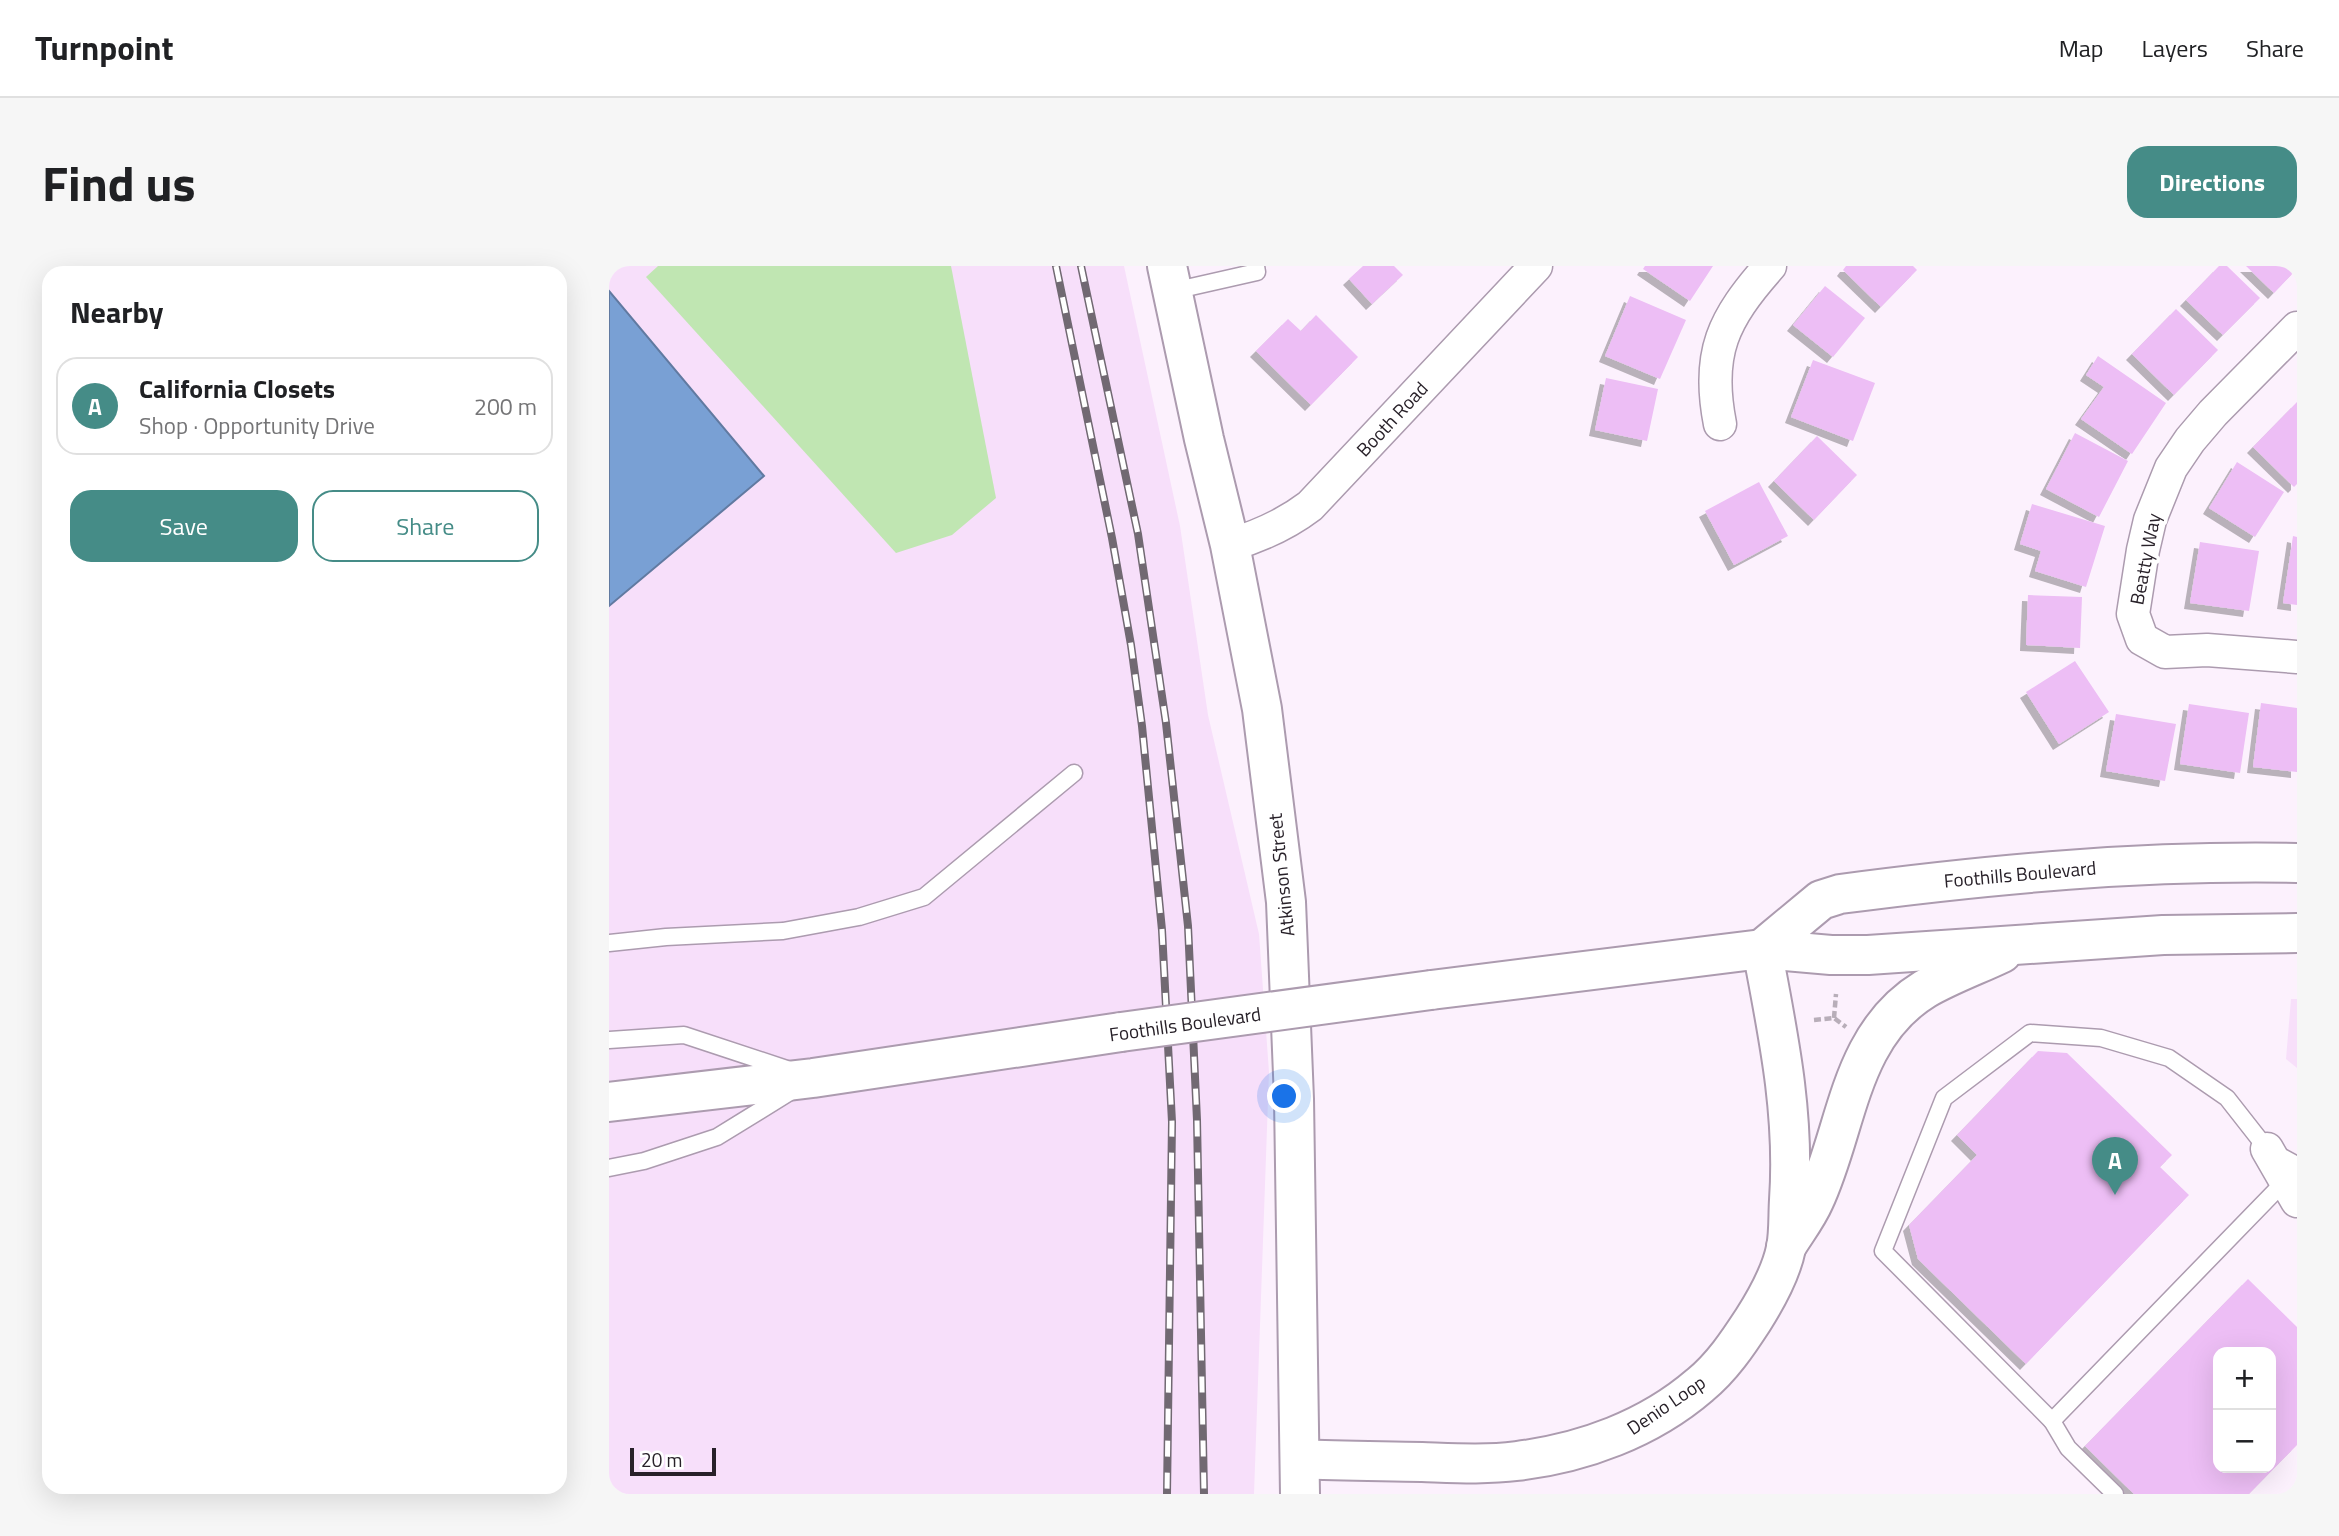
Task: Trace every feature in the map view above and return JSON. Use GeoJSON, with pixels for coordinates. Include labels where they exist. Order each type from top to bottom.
{"type":"FeatureCollection","features":[{"type":"Feature","properties":{"kind":"main road","name":"Atkinson Street"},"geometry":{"type":"LineString","coordinates":[[1170,279],[1230,545],[1262,709],[1286,902],[1294,1099],[1300,1477]]}},
{"type":"Feature","properties":{"kind":"main road","name":"Foothills Boulevard"},"geometry":{"type":"LineString","coordinates":[[1762,949],[1821,900],[1840,894],[2055,869],[2149,863],[2297,863]]}},
{"type":"Feature","properties":{"kind":"main road","name":"Foothills Boulevard"},"geometry":{"type":"LineString","coordinates":[[609,1102],[813,1078],[1121,1032],[1762,949],[1868,955],[2163,935],[2297,933]]}},
{"type":"Feature","properties":{"kind":"main road"},"geometry":{"type":"LineString","coordinates":[[1786,1247],[1814,1202],[1860,1066],[1878,1034],[1904,1005],[1925,989],[2023,944]]}},
{"type":"Feature","properties":{"kind":"main road","name":"Denio Loop"},"geometry":{"type":"LineString","coordinates":[[1300,1477],[1518,1461],[1572,1451],[1623,1434],[1650,1420],[1699,1386],[1719,1367],[1760,1309],[1775,1280],[1786,1247],[1792,1159],[1789,1103],[1762,949]]}},
{"type":"Feature","properties":{"kind":"street","name":"Booth Road"},"geometry":{"type":"LineString","coordinates":[[1230,545],[1264,534],[1293,519],[1310,506],[1536,266]]}},
{"type":"Feature","properties":{"kind":"street"},"geometry":{"type":"LineString","coordinates":[[1720,424],[1714,377],[1717,353],[1735,309],[1770,266]]}},
{"type":"Feature","properties":{"kind":"street","name":"Beatty Way"},"geometry":{"type":"LineString","coordinates":[[2297,328],[2213,413],[2171,468],[2150,520],[2133,614],[2142,639],[2165,652],[2207,650],[2297,657]]}},
{"type":"Feature","properties":{"kind":"street"},"geometry":{"type":"LineString","coordinates":[[2267,1149],[2293,1182]]}},
{"type":"Feature","properties":{"kind":"lane"},"geometry":{"type":"LineString","coordinates":[[1170,279],[1257,272],[1256,266]]}},
{"type":"Feature","properties":{"kind":"lane"},"geometry":{"type":"LineString","coordinates":[[609,943],[783,930],[859,917],[924,897],[1074,773]]}},
{"type":"Feature","properties":{"kind":"lane"},"geometry":{"type":"LineString","coordinates":[[2115,1494],[2068,1448],[2052,1421],[1883,1251],[1944,1098],[2031,1033],[2101,1038],[2169,1058],[2227,1098],[2267,1149]]}},
{"type":"Feature","properties":{"kind":"lane"},"geometry":{"type":"LineString","coordinates":[[609,1040],[684,1035],[813,1078]]}},
{"type":"Feature","properties":{"kind":"lane"},"geometry":{"type":"LineString","coordinates":[[609,1168],[644,1161],[717,1137],[813,1078]]}},
{"type":"Feature","properties":{"kind":"lane"},"geometry":{"type":"LineString","coordinates":[[2052,1421],[2293,1182]]}},
{"type":"Feature","properties":{"kind":"path"},"geometry":{"type":"LineString","coordinates":[[1834,1018],[1836,994]]}},
{"type":"Feature","properties":{"kind":"path"},"geometry":{"type":"LineString","coordinates":[[1814,1020],[1834,1018],[1852,1031]]}},
{"type":"Feature","properties":{"kind":"shaded area"},"geometry":{"type":"Polygon","coordinates":[[[609,266],[1124,266],[1180,526],[1208,715],[1259,934],[1269,1072],[1254,1494],[609,1494],[609,266]]]}},
{"type":"Feature","properties":{"kind":"shaded area"},"geometry":{"type":"Polygon","coordinates":[[[2291,999],[2297,999],[2297,1068],[2286,1059],[2291,999]]]}},
{"type":"Feature","properties":{"kind":"green space"},"geometry":{"type":"Polygon","coordinates":[[[658,266],[951,266],[996,498],[952,535],[896,553],[646,277],[658,266]]]}},
{"type":"Feature","properties":{"kind":"water"},"geometry":{"type":"Polygon","coordinates":[[[609,291],[764,476],[609,606],[609,291]]]}},
{"type":"Feature","properties":{"kind":"building"},"geometry":{"type":"Polygon","coordinates":[[[1363,266],[1394,266],[1403,275],[1372,304],[1349,279],[1363,266]]]}},
{"type":"Feature","properties":{"kind":"building"},"geometry":{"type":"Polygon","coordinates":[[[1645,266],[1713,266],[1690,301],[1643,269],[1645,266]]]}},
{"type":"Feature","properties":{"kind":"building"},"geometry":{"type":"Polygon","coordinates":[[[1846,266],[1913,266],[1917,270],[1881,307],[1843,270],[1846,266]]]}},
{"type":"Feature","properties":{"kind":"building"},"geometry":{"type":"Polygon","coordinates":[[[2219,266],[2227,266],[2260,298],[2223,335],[2186,300],[2219,266]]]}},
{"type":"Feature","properties":{"kind":"building"},"geometry":{"type":"Polygon","coordinates":[[[2246,266],[2297,266],[2297,269],[2274,293],[2246,266]]]}},
{"type":"Feature","properties":{"kind":"building"},"geometry":{"type":"Polygon","coordinates":[[[1825,286],[1865,318],[1833,357],[1793,325],[1825,286]]]}},
{"type":"Feature","properties":{"kind":"building"},"geometry":{"type":"Polygon","coordinates":[[[1630,296],[1686,320],[1660,379],[1605,356],[1630,296]]]}},
{"type":"Feature","properties":{"kind":"building"},"geometry":{"type":"Polygon","coordinates":[[[2176,309],[2218,350],[2174,395],[2132,354],[2176,309]]]}},
{"type":"Feature","properties":{"kind":"building"},"geometry":{"type":"Polygon","coordinates":[[[1316,315],[1358,357],[1311,405],[1256,351],[1288,319],[1301,331],[1316,315]]]}},
{"type":"Feature","properties":{"kind":"building"},"geometry":{"type":"Polygon","coordinates":[[[2098,356],[2166,403],[2132,454],[2081,419],[2104,387],[2086,375],[2098,356]]]}},
{"type":"Feature","properties":{"kind":"building"},"geometry":{"type":"Polygon","coordinates":[[[1813,360],[1875,383],[1853,441],[1791,417],[1813,360]]]}},
{"type":"Feature","properties":{"kind":"building"},"geometry":{"type":"Polygon","coordinates":[[[1606,378],[1658,389],[1647,441],[1595,430],[1606,378]]]}},
{"type":"Feature","properties":{"kind":"building"},"geometry":{"type":"Polygon","coordinates":[[[2297,402],[2297,484],[2294,487],[2253,447],[2297,402]]]}},
{"type":"Feature","properties":{"kind":"building"},"geometry":{"type":"Polygon","coordinates":[[[2075,433],[2128,461],[2099,517],[2046,489],[2075,433]]]}},
{"type":"Feature","properties":{"kind":"building"},"geometry":{"type":"Polygon","coordinates":[[[1817,436],[1857,475],[1814,520],[1774,481],[1817,436]]]}},
{"type":"Feature","properties":{"kind":"building"},"geometry":{"type":"Polygon","coordinates":[[[2237,462],[2284,492],[2255,537],[2209,508],[2237,462]]]}},
{"type":"Feature","properties":{"kind":"building"},"geometry":{"type":"Polygon","coordinates":[[[1759,482],[1788,536],[1734,565],[1705,511],[1759,482]]]}},
{"type":"Feature","properties":{"kind":"building"},"geometry":{"type":"Polygon","coordinates":[[[2032,504],[2105,526],[2086,587],[2035,571],[2041,551],[2020,544],[2032,504]]]}},
{"type":"Feature","properties":{"kind":"building"},"geometry":{"type":"Polygon","coordinates":[[[2293,536],[2297,537],[2297,605],[2283,603],[2293,536]]]}},
{"type":"Feature","properties":{"kind":"building"},"geometry":{"type":"Polygon","coordinates":[[[2200,542],[2259,551],[2249,611],[2190,603],[2200,542]]]}},
{"type":"Feature","properties":{"kind":"building"},"geometry":{"type":"Polygon","coordinates":[[[2028,595],[2082,597],[2080,648],[2026,645],[2028,595]]]}},
{"type":"Feature","properties":{"kind":"building"},"geometry":{"type":"Polygon","coordinates":[[[2075,661],[2109,712],[2059,744],[2026,692],[2075,661]]]}},
{"type":"Feature","properties":{"kind":"building"},"geometry":{"type":"Polygon","coordinates":[[[2261,703],[2297,708],[2297,772],[2253,767],[2261,703]]]}},
{"type":"Feature","properties":{"kind":"building"},"geometry":{"type":"Polygon","coordinates":[[[2189,704],[2249,713],[2240,773],[2180,764],[2189,704]]]}},
{"type":"Feature","properties":{"kind":"building"},"geometry":{"type":"Polygon","coordinates":[[[2116,714],[2176,724],[2165,781],[2106,771],[2116,714]]]}},
{"type":"Feature","properties":{"kind":"building"},"geometry":{"type":"Polygon","coordinates":[[[2038,1051],[2067,1053],[2172,1155],[2160,1167],[2189,1195],[2026,1364],[1918,1259],[1909,1225],[1977,1155],[1957,1135],[2038,1051]]]}},
{"type":"Feature","properties":{"kind":"building"},"geometry":{"type":"Polygon","coordinates":[[[2248,1279],[2297,1327],[2297,1445],[2276,1466],[2276,1347],[2213,1347],[2213,1473],[2270,1473],[2249,1494],[2134,1494],[2085,1446],[2248,1279]]]}},
{"type":"Feature","properties":{"kind":"railway"},"geometry":{"type":"LineString","coordinates":[[1056,266],[1112,538],[1131,645],[1142,726],[1162,930],[1172,1122],[1167,1494]]}},
{"type":"Feature","properties":{"kind":"railway"},"geometry":{"type":"LineString","coordinates":[[1081,266],[1138,534],[1166,723],[1188,926],[1197,1120],[1204,1494]]}},
{"type":"Feature","properties":{"kind":"place","name":"California Closets"},"geometry":{"type":"Point","coordinates":[2115,1195]}}]}
